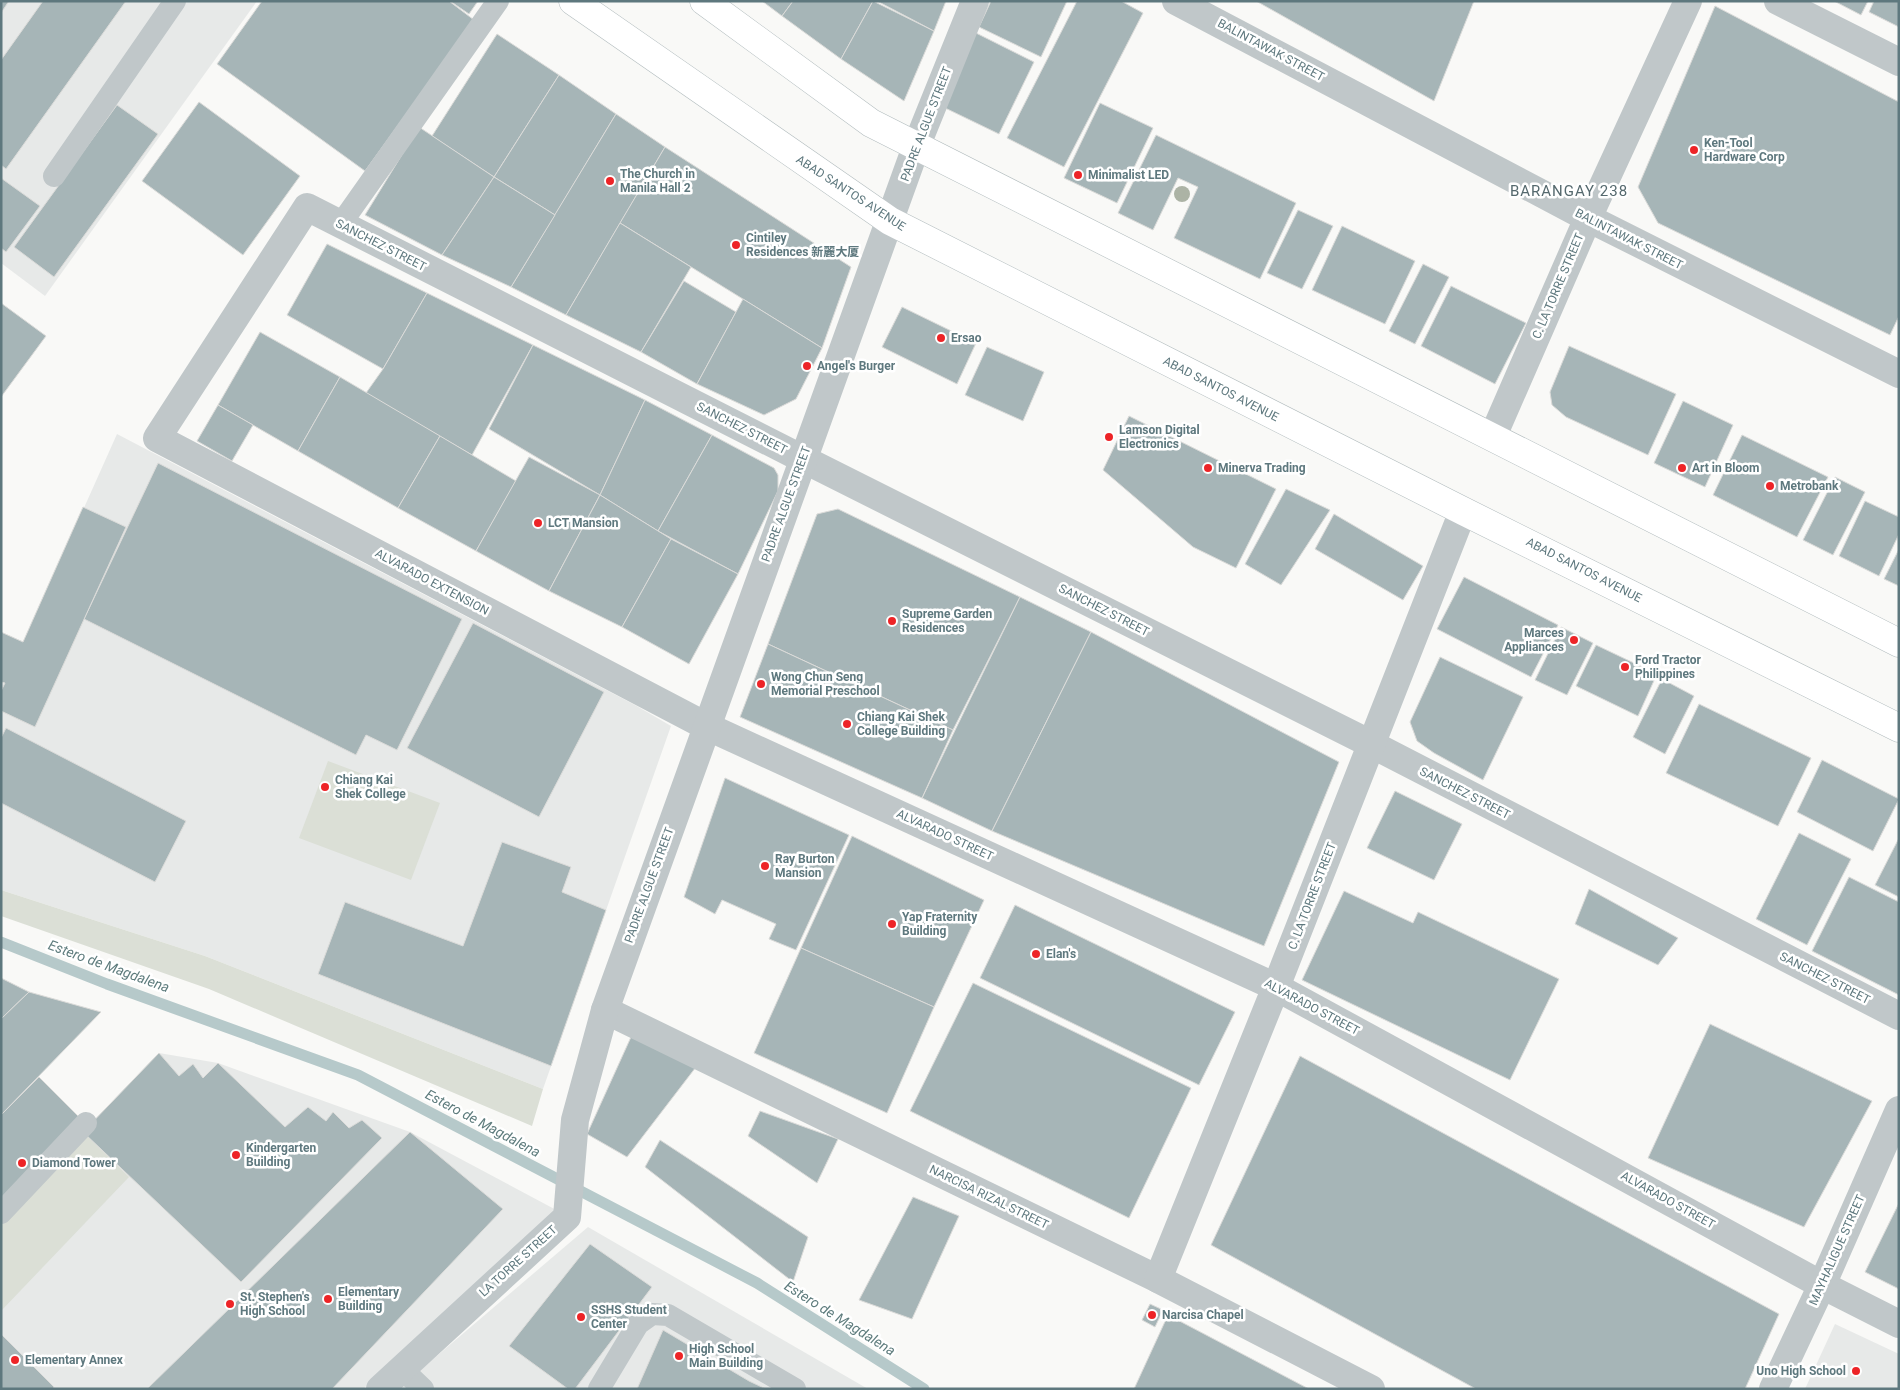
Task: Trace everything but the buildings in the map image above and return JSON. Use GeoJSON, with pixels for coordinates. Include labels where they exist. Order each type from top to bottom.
{"type":"FeatureCollection","features":[{"type":"Feature","properties":{"kind":"main road","name":"ABAD SANTOS AVENUE"},"geometry":{"type":"LineString","coordinates":[[573,1],[890,221],[1463,511],[1899,728]]}},
{"type":"Feature","properties":{"kind":"main road"},"geometry":{"type":"LineString","coordinates":[[704,1],[871,123],[1899,643]]}},
{"type":"Feature","properties":{"kind":"street","name":"PADRE ALGUE STREET"},"geometry":{"type":"LineString","coordinates":[[604,1010],[916,147],[975,1]]}},
{"type":"Feature","properties":{"kind":"street","name":"BALINTAWAK STREET"},"geometry":{"type":"LineString","coordinates":[[1176,1],[1588,218],[1899,374]]}},
{"type":"Feature","properties":{"kind":"street","name":"C. LA TORRE STREET"},"geometry":{"type":"LineString","coordinates":[[1493,436],[1588,218],[1688,1]]}},
{"type":"Feature","properties":{"kind":"street"},"geometry":{"type":"LineString","coordinates":[[1778,1],[1899,62]]}},
{"type":"Feature","properties":{"kind":"street","name":"SANCHEZ STREET"},"geometry":{"type":"LineString","coordinates":[[158,438],[308,206],[340,225],[1371,744],[1899,1016]]}},
{"type":"Feature","properties":{"kind":"street","name":"ALVARADO EXTENSION"},"geometry":{"type":"LineString","coordinates":[[158,438],[706,726]]}},
{"type":"Feature","properties":{"kind":"street","name":"C. LA TORRE STREET"},"geometry":{"type":"LineString","coordinates":[[1158,1279],[1276,987],[1463,511]]}},
{"type":"Feature","properties":{"kind":"street","name":"ALVARADO STREET"},"geometry":{"type":"LineString","coordinates":[[706,726],[1276,987],[1822,1285],[1899,1324]]}},
{"type":"Feature","properties":{"kind":"street","name":"LA TORRE STREET"},"geometry":{"type":"LineString","coordinates":[[380,1389],[567,1217],[575,1120],[604,1010]]}},
{"type":"Feature","properties":{"kind":"street","name":"NARCISA RIZAL STREET"},"geometry":{"type":"LineString","coordinates":[[604,1010],[1158,1279],[1371,1389]]}},
{"type":"Feature","properties":{"kind":"street","name":"MAYHALIGUE STREET"},"geometry":{"type":"LineString","coordinates":[[1772,1389],[1822,1285],[1899,1110]]}},
{"type":"Feature","properties":{"kind":"lane"},"geometry":{"type":"LineString","coordinates":[[54,176],[175,1]]}},
{"type":"Feature","properties":{"kind":"lane"},"geometry":{"type":"LineString","coordinates":[[340,225],[498,1]]}},
{"type":"Feature","properties":{"kind":"lane"},"geometry":{"type":"LineString","coordinates":[[1,1213],[86,1123]]}},
{"type":"Feature","properties":{"kind":"lane"},"geometry":{"type":"LineString","coordinates":[[599,1389],[638,1324],[652,1314],[668,1315],[795,1389]]}},
{"type":"Feature","properties":{"kind":"lane"},"geometry":{"type":"LineString","coordinates":[[401,1368],[423,1389]]}},
{"type":"Feature","properties":{"kind":"shaded area"},"geometry":{"type":"Polygon","coordinates":[[[1,1],[257,1],[45,296],[1,263],[1,1]]]}},
{"type":"Feature","properties":{"kind":"shaded area","name":"Chiang Kai Shek College"},"geometry":{"type":"Polygon","coordinates":[[[117,434],[635,705],[671,726],[543,1089],[205,956],[1,890],[1,632],[24,642],[117,434]]]}},
{"type":"Feature","properties":{"kind":"shaded area"},"geometry":{"type":"Polygon","coordinates":[[[328,761],[440,803],[411,880],[299,838],[328,761]]]}},
{"type":"Feature","properties":{"kind":"shaded area"},"geometry":{"type":"Polygon","coordinates":[[[1,890],[205,956],[543,1089],[532,1126],[209,989],[1,916],[1,890]]]}},
{"type":"Feature","properties":{"kind":"shaded area","name":"St. Stephen's High School"},"geometry":{"type":"Polygon","coordinates":[[[159,1053],[218,1063],[410,1132],[560,1212],[363,1389],[1,1389],[1,1218],[159,1053]]]}},
{"type":"Feature","properties":{"kind":"shaded area"},"geometry":{"type":"Polygon","coordinates":[[[83,1132],[129,1177],[1,1311],[1,1218],[83,1132]]]}},
{"type":"Feature","properties":{"kind":"shaded area"},"geometry":{"type":"Polygon","coordinates":[[[588,1227],[868,1389],[398,1389],[588,1227]]]}},
{"type":"Feature","properties":{"kind":"shaded area","name":"Uno High School"},"geometry":{"type":"Polygon","coordinates":[[[1835,1324],[1899,1354],[1899,1389],[1805,1389],[1835,1324]]]}},
{"type":"Feature","properties":{"kind":"waterway","name":"Estero de Magdalena"},"geometry":{"type":"LineString","coordinates":[[1,942],[107,984],[358,1075],[757,1283],[924,1389]]}},
{"type":"Feature","properties":{"kind":"place","name":"Ken-Tool Hardware Corp"},"geometry":{"type":"Point","coordinates":[1694,150]}},
{"type":"Feature","properties":{"kind":"place","name":"Minimalist LED"},"geometry":{"type":"Point","coordinates":[1078,175]}},
{"type":"Feature","properties":{"kind":"place","name":"The Church in Manila Hall 2"},"geometry":{"type":"Point","coordinates":[610,181]}},
{"type":"Feature","properties":{"kind":"place","name":"Cintiley Residences 新麗大厦"},"geometry":{"type":"Point","coordinates":[736,245]}},
{"type":"Feature","properties":{"kind":"place","name":"Ersao"},"geometry":{"type":"Point","coordinates":[941,338]}},
{"type":"Feature","properties":{"kind":"place","name":"Angel's Burger"},"geometry":{"type":"Point","coordinates":[807,366]}},
{"type":"Feature","properties":{"kind":"place","name":"Lamson Digital Electronics"},"geometry":{"type":"Point","coordinates":[1109,437]}},
{"type":"Feature","properties":{"kind":"place","name":"Minerva Trading"},"geometry":{"type":"Point","coordinates":[1208,468]}},
{"type":"Feature","properties":{"kind":"place","name":"Art in Bloom"},"geometry":{"type":"Point","coordinates":[1682,468]}},
{"type":"Feature","properties":{"kind":"place","name":"Metrobank"},"geometry":{"type":"Point","coordinates":[1770,486]}},
{"type":"Feature","properties":{"kind":"place","name":"LCT Mansion"},"geometry":{"type":"Point","coordinates":[538,523]}},
{"type":"Feature","properties":{"kind":"place","name":"Supreme Garden Residences"},"geometry":{"type":"Point","coordinates":[892,621]}},
{"type":"Feature","properties":{"kind":"place","name":"Marces Appliances"},"geometry":{"type":"Point","coordinates":[1574,640]}},
{"type":"Feature","properties":{"kind":"place","name":"Ford Tractor Philippines"},"geometry":{"type":"Point","coordinates":[1625,667]}},
{"type":"Feature","properties":{"kind":"place","name":"Wong Chun Seng Memorial Preschool"},"geometry":{"type":"Point","coordinates":[761,684]}},
{"type":"Feature","properties":{"kind":"place","name":"Chiang Kai Shek College Building"},"geometry":{"type":"Point","coordinates":[847,724]}},
{"type":"Feature","properties":{"kind":"place","name":"Chiang Kai Shek College"},"geometry":{"type":"Point","coordinates":[325,787]}},
{"type":"Feature","properties":{"kind":"place","name":"Ray Burton Mansion"},"geometry":{"type":"Point","coordinates":[765,866]}},
{"type":"Feature","properties":{"kind":"place","name":"Yap Fraternity Building"},"geometry":{"type":"Point","coordinates":[892,924]}},
{"type":"Feature","properties":{"kind":"place","name":"Elan's"},"geometry":{"type":"Point","coordinates":[1036,954]}},
{"type":"Feature","properties":{"kind":"place","name":"Kindergarten Building"},"geometry":{"type":"Point","coordinates":[236,1155]}},
{"type":"Feature","properties":{"kind":"place","name":"Diamond Tower"},"geometry":{"type":"Point","coordinates":[22,1163]}},
{"type":"Feature","properties":{"kind":"place","name":"Elementary Building"},"geometry":{"type":"Point","coordinates":[328,1299]}},
{"type":"Feature","properties":{"kind":"place","name":"St. Stephen's High School"},"geometry":{"type":"Point","coordinates":[230,1304]}},
{"type":"Feature","properties":{"kind":"place","name":"Narcisa Chapel"},"geometry":{"type":"Point","coordinates":[1152,1315]}},
{"type":"Feature","properties":{"kind":"place","name":"SSHS Student Center"},"geometry":{"type":"Point","coordinates":[581,1317]}},
{"type":"Feature","properties":{"kind":"place","name":"High School Main Building"},"geometry":{"type":"Point","coordinates":[679,1356]}},
{"type":"Feature","properties":{"kind":"place","name":"Elementary Annex"},"geometry":{"type":"Point","coordinates":[15,1360]}},
{"type":"Feature","properties":{"kind":"place","name":"Uno High School"},"geometry":{"type":"Point","coordinates":[1856,1371]}},
{"type":"Feature","properties":{"kind":"district","name":"BARANGAY 238"},"geometry":{"type":"Point","coordinates":[1569,191]}}]}
